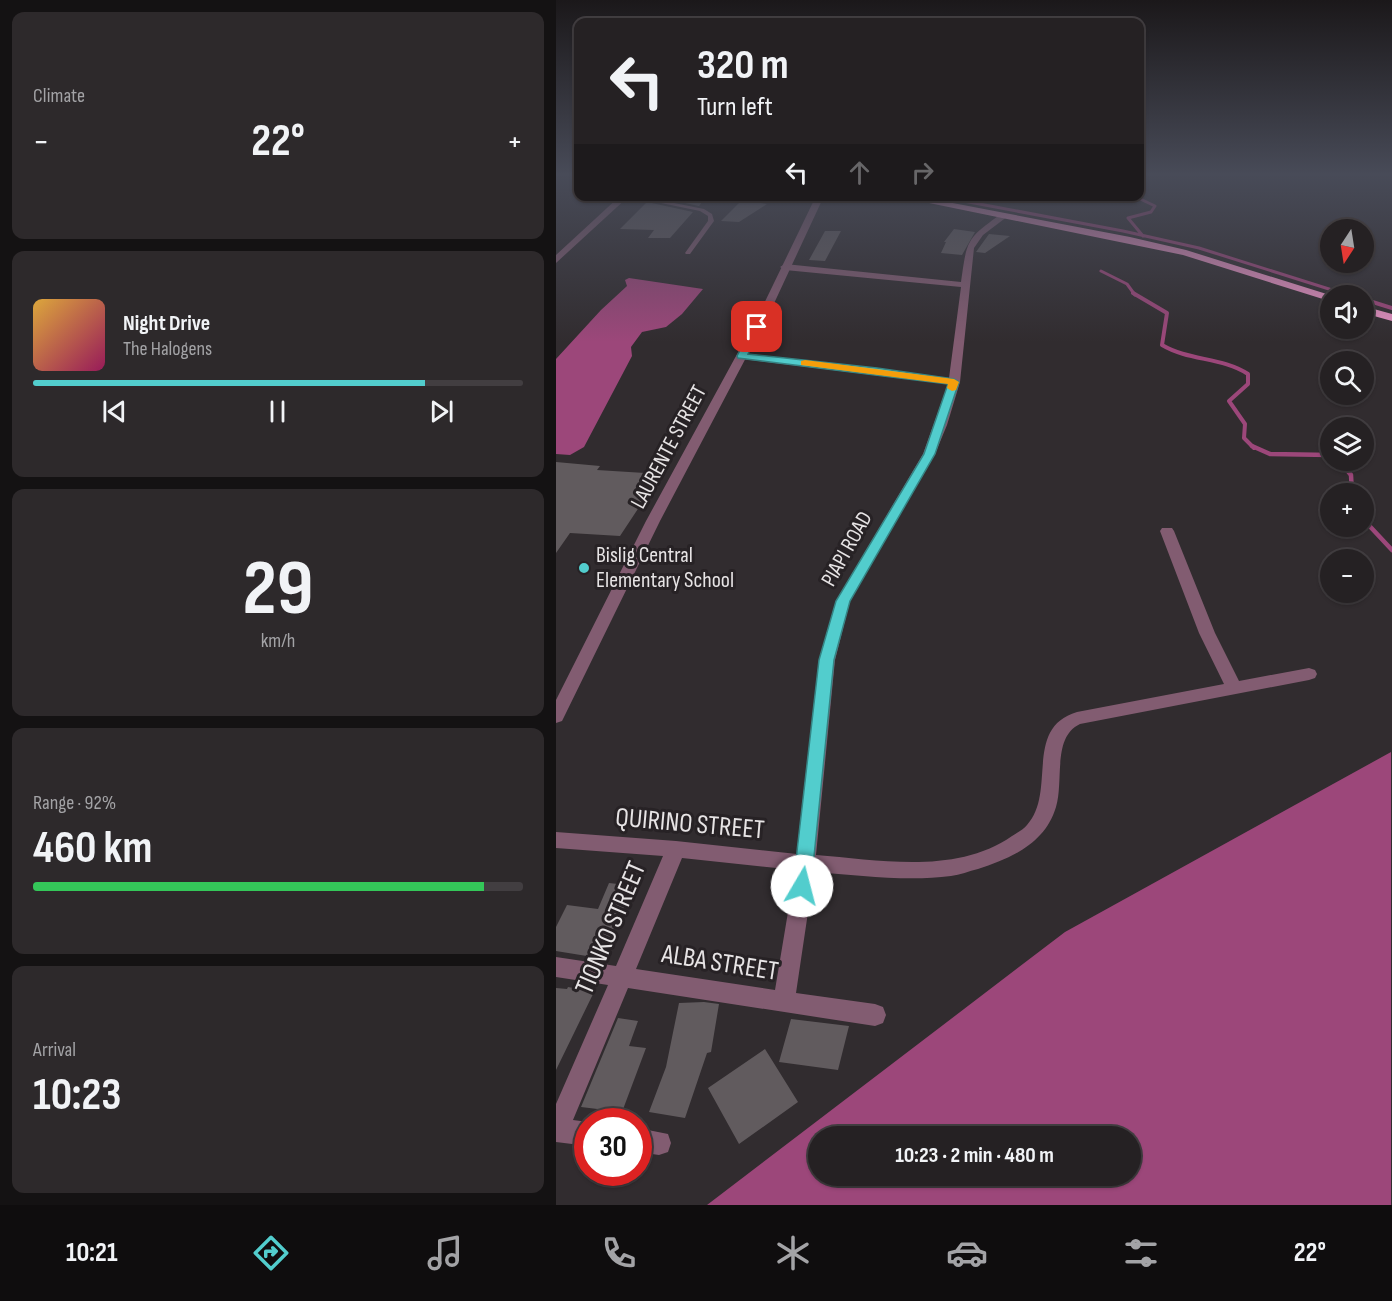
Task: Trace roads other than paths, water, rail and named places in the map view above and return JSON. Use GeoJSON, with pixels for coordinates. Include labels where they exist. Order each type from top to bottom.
{"type":"FeatureCollection","features":[{"type":"Feature","properties":{"kind":"highway"},"geometry":{"type":"LineString","coordinates":[[1074,230],[1186,253],[1320,295]]}},
{"type":"Feature","properties":{"kind":"highway"},"geometry":{"type":"LineString","coordinates":[[1374,312],[1392,318]]}},
{"type":"Feature","properties":{"kind":"street"},"geometry":{"type":"LineString","coordinates":[[556,260],[589,230]]}},
{"type":"Feature","properties":{"kind":"street","name":"LAURENTE STREET"},"geometry":{"type":"LineString","coordinates":[[556,717],[653,522],[742,356],[803,230]]}},
{"type":"Feature","properties":{"kind":"street","name":"PIAPI ROAD"},"geometry":{"type":"LineString","coordinates":[[784,1002],[806,863],[827,660],[843,601],[929,454],[954,382],[970,248],[974,240],[986,230]]}},
{"type":"Feature","properties":{"kind":"street"},"geometry":{"type":"LineString","coordinates":[[785,267],[965,285]]}},
{"type":"Feature","properties":{"kind":"street"},"geometry":{"type":"LineString","coordinates":[[742,356],[954,382]]}},
{"type":"Feature","properties":{"kind":"street"},"geometry":{"type":"LineString","coordinates":[[1167,531],[1207,633],[1234,687],[1309,674]]}},
{"type":"Feature","properties":{"kind":"street","name":"QUIRINO STREET"},"geometry":{"type":"LineString","coordinates":[[556,840],[676,849],[806,863],[908,870],[953,868],[1004,852],[1034,831],[1046,807],[1056,736],[1066,723],[1077,718],[1234,687]]}},
{"type":"Feature","properties":{"kind":"street","name":"TIONKO STREET"},"geometry":{"type":"LineString","coordinates":[[557,1130],[620,976],[676,849]]}},
{"type":"Feature","properties":{"kind":"street","name":"ALBA STREET"},"geometry":{"type":"LineString","coordinates":[[556,968],[875,1015]]}},
{"type":"Feature","properties":{"kind":"street"},"geometry":{"type":"LineString","coordinates":[[557,1130],[574,1132]]}},
{"type":"Feature","properties":{"kind":"lane"},"geometry":{"type":"LineString","coordinates":[[688,253],[706,230]]}},
{"type":"Feature","properties":{"kind":"waterway"},"geometry":{"type":"LineString","coordinates":[[1119,230],[1142,235]]}},
{"type":"Feature","properties":{"kind":"waterway"},"geometry":{"type":"LineString","coordinates":[[1138,230],[1142,235]]}},
{"type":"Feature","properties":{"kind":"waterway"},"geometry":{"type":"LineString","coordinates":[[1142,235],[1199,248],[1320,286]]}},
{"type":"Feature","properties":{"kind":"waterway"},"geometry":{"type":"LineString","coordinates":[[1101,271],[1127,284],[1134,294]]}},
{"type":"Feature","properties":{"kind":"waterway"},"geometry":{"type":"LineString","coordinates":[[1134,294],[1167,313],[1162,345],[1183,354],[1227,365],[1248,374],[1248,384],[1229,401],[1245,424],[1244,438],[1252,446]]}},
{"type":"Feature","properties":{"kind":"waterway"},"geometry":{"type":"LineString","coordinates":[[1374,302],[1392,308]]}},
{"type":"Feature","properties":{"kind":"waterway"},"geometry":{"type":"LineString","coordinates":[[1252,446],[1270,454],[1320,455]]}},
{"type":"Feature","properties":{"kind":"waterway"},"geometry":{"type":"LineString","coordinates":[[1348,471],[1351,475],[1351,483]]}},
{"type":"Feature","properties":{"kind":"waterway"},"geometry":{"type":"LineString","coordinates":[[1374,531],[1392,550]]}},
{"type":"Feature","properties":{"kind":"place","name":"Bislig Central Elementary School"},"geometry":{"type":"Point","coordinates":[584,568]}}]}
